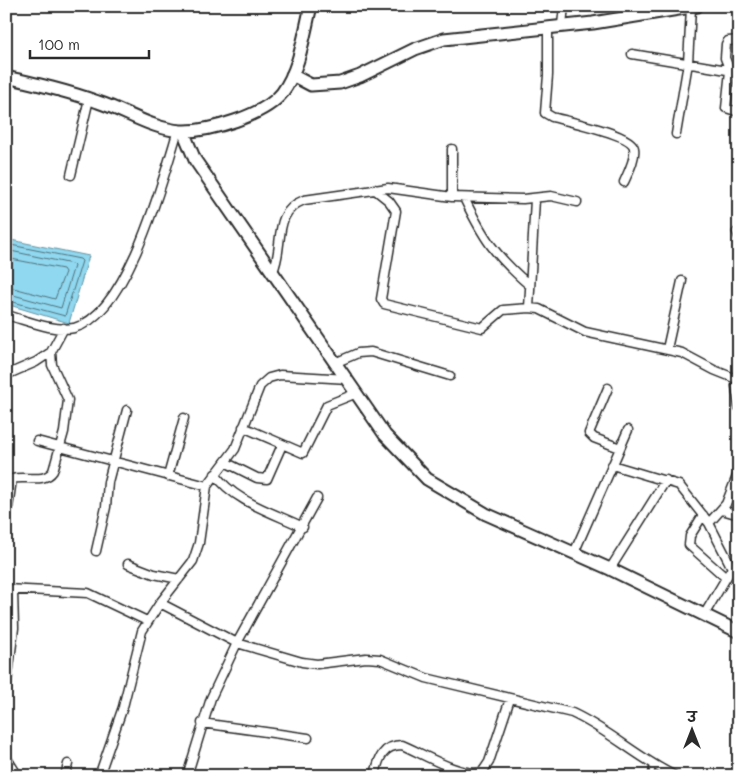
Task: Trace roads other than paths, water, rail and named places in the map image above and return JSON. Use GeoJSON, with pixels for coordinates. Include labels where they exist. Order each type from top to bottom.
{"type":"FeatureCollection","features":[{"type":"Feature","properties":{"kind":"street"},"geometry":{"type":"LineString","coordinates":[[6,77],[89,99],[152,124],[180,130],[226,123],[263,109],[282,94],[292,75],[311,6]]}},
{"type":"Feature","properties":{"kind":"street"},"geometry":{"type":"LineString","coordinates":[[562,25],[564,6]]}},
{"type":"Feature","properties":{"kind":"street"},"geometry":{"type":"LineString","coordinates":[[292,75],[311,85],[340,83],[360,76],[415,49],[444,39],[548,27],[656,10],[694,7],[688,63],[676,134]]}},
{"type":"Feature","properties":{"kind":"street"},"geometry":{"type":"LineString","coordinates":[[548,27],[548,75],[545,113],[552,117],[617,135],[632,143],[634,155],[624,182]]}},
{"type":"Feature","properties":{"kind":"street"},"geometry":{"type":"LineString","coordinates":[[739,40],[728,41],[725,58],[730,71],[726,108],[739,112]]}},
{"type":"Feature","properties":{"kind":"street"},"geometry":{"type":"LineString","coordinates":[[632,54],[739,72]]}},
{"type":"Feature","properties":{"kind":"street"},"geometry":{"type":"LineString","coordinates":[[71,175],[89,99]]}},
{"type":"Feature","properties":{"kind":"street"},"geometry":{"type":"LineString","coordinates":[[180,130],[195,160],[337,362],[386,436],[426,479],[486,514],[610,569],[739,632]]}},
{"type":"Feature","properties":{"kind":"street"},"geometry":{"type":"LineString","coordinates":[[6,315],[64,328],[84,324],[97,314],[113,295],[131,266],[180,130]]}},
{"type":"Feature","properties":{"kind":"street"},"geometry":{"type":"LineString","coordinates":[[452,149],[452,197]]}},
{"type":"Feature","properties":{"kind":"street"},"geometry":{"type":"LineString","coordinates":[[273,271],[278,252],[279,229],[284,215],[290,208],[304,200],[374,189],[398,188],[464,198],[535,198],[551,196],[577,202]]}},
{"type":"Feature","properties":{"kind":"street"},"geometry":{"type":"LineString","coordinates":[[374,189],[389,201],[396,211],[382,302],[482,328],[503,310],[539,309],[585,332],[667,349],[738,378],[736,391],[739,407]]}},
{"type":"Feature","properties":{"kind":"street"},"geometry":{"type":"LineString","coordinates":[[464,198],[487,243],[528,284]]}},
{"type":"Feature","properties":{"kind":"street"},"geometry":{"type":"LineString","coordinates":[[529,308],[528,284],[535,198]]}},
{"type":"Feature","properties":{"kind":"street"},"geometry":{"type":"LineString","coordinates":[[667,349],[682,281]]}},
{"type":"Feature","properties":{"kind":"street"},"geometry":{"type":"LineString","coordinates":[[6,375],[36,362],[51,352],[64,328]]}},
{"type":"Feature","properties":{"kind":"street"},"geometry":{"type":"LineString","coordinates":[[6,523],[12,479],[49,476],[65,425],[68,400],[52,365],[51,352]]}},
{"type":"Feature","properties":{"kind":"street"},"geometry":{"type":"LineString","coordinates":[[337,362],[358,353],[372,352],[450,376]]}},
{"type":"Feature","properties":{"kind":"street"},"geometry":{"type":"LineString","coordinates":[[99,776],[116,732],[136,649],[147,621],[197,552],[207,486],[235,449],[260,386],[269,378],[280,375],[348,379]]}},
{"type":"Feature","properties":{"kind":"street"},"geometry":{"type":"LineString","coordinates":[[608,388],[588,433],[594,438],[620,448]]}},
{"type":"Feature","properties":{"kind":"street"},"geometry":{"type":"LineString","coordinates":[[243,427],[303,453],[328,405],[357,393]]}},
{"type":"Feature","properties":{"kind":"street"},"geometry":{"type":"LineString","coordinates":[[96,551],[106,507],[108,482],[128,410]]}},
{"type":"Feature","properties":{"kind":"street"},"geometry":{"type":"LineString","coordinates":[[168,476],[184,418]]}},
{"type":"Feature","properties":{"kind":"street"},"geometry":{"type":"LineString","coordinates":[[574,553],[628,430]]}},
{"type":"Feature","properties":{"kind":"street"},"geometry":{"type":"LineString","coordinates":[[38,441],[207,486]]}},
{"type":"Feature","properties":{"kind":"street"},"geometry":{"type":"LineString","coordinates":[[225,462],[256,478],[267,479],[282,445]]}},
{"type":"Feature","properties":{"kind":"street"},"geometry":{"type":"LineString","coordinates":[[612,465],[679,485],[710,523],[731,564],[731,572],[704,615]]}},
{"type":"Feature","properties":{"kind":"street"},"geometry":{"type":"LineString","coordinates":[[710,523],[722,510],[739,471]]}},
{"type":"Feature","properties":{"kind":"street"},"geometry":{"type":"LineString","coordinates":[[215,474],[233,492],[303,527]]}},
{"type":"Feature","properties":{"kind":"street"},"geometry":{"type":"LineString","coordinates":[[610,569],[666,480]]}},
{"type":"Feature","properties":{"kind":"street"},"geometry":{"type":"LineString","coordinates":[[187,776],[211,698],[237,643],[303,527],[317,498]]}},
{"type":"Feature","properties":{"kind":"street"},"geometry":{"type":"LineString","coordinates":[[722,510],[739,515]]}},
{"type":"Feature","properties":{"kind":"street"},"geometry":{"type":"LineString","coordinates":[[704,515],[690,536],[689,545],[726,578]]}},
{"type":"Feature","properties":{"kind":"street"},"geometry":{"type":"LineString","coordinates":[[128,564],[154,574],[179,579]]}},
{"type":"Feature","properties":{"kind":"street"},"geometry":{"type":"LineString","coordinates":[[6,691],[14,628],[10,589],[88,593],[147,621]]}},
{"type":"Feature","properties":{"kind":"street"},"geometry":{"type":"LineString","coordinates":[[160,603],[237,643],[302,662],[317,664],[366,658],[380,660],[426,678],[551,707],[590,721],[653,765],[675,776]]}},
{"type":"Feature","properties":{"kind":"street"},"geometry":{"type":"LineString","coordinates":[[375,776],[380,757],[390,746],[396,745],[402,745],[447,766],[472,772],[483,771],[489,762],[510,699]]}},
{"type":"Feature","properties":{"kind":"street"},"geometry":{"type":"LineString","coordinates":[[202,723],[308,738]]}},
{"type":"Feature","properties":{"kind":"street"},"geometry":{"type":"LineString","coordinates":[[6,757],[18,776]]}},
{"type":"Feature","properties":{"kind":"street"},"geometry":{"type":"LineString","coordinates":[[65,776],[68,764]]}},
{"type":"Feature","properties":{"kind":"lane"},"geometry":{"type":"LineString","coordinates":[[650,776],[653,765]]}},
{"type":"Feature","properties":{"kind":"water"},"geometry":{"type":"Polygon","coordinates":[[[6,239],[89,256],[69,323],[6,304],[6,239]]]}}]}
